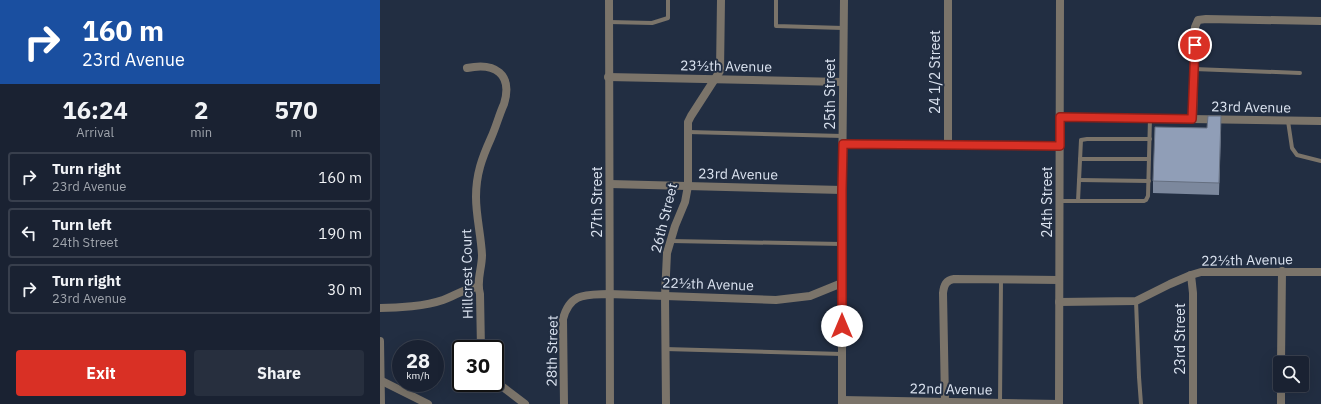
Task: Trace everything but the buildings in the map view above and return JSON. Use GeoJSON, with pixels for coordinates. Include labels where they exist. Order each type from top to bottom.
{"type":"FeatureCollection","features":[{"type":"Feature","properties":{"kind":"street","name":"27th Street"},"geometry":{"type":"LineString","coordinates":[[609,0],[610,404]]}},
{"type":"Feature","properties":{"kind":"street","name":"26th Street"},"geometry":{"type":"LineString","coordinates":[[666,404],[665,296],[667,253],[675,226],[685,202],[688,186],[688,122],[720,71],[721,0]]}},
{"type":"Feature","properties":{"kind":"street","name":"25th Street"},"geometry":{"type":"LineString","coordinates":[[842,402],[844,0]]}},
{"type":"Feature","properties":{"kind":"street","name":"24 1/2 Street"},"geometry":{"type":"LineString","coordinates":[[948,0],[948,145]]}},
{"type":"Feature","properties":{"kind":"street","name":"24th Street"},"geometry":{"type":"LineString","coordinates":[[1059,404],[1060,0]]}},
{"type":"Feature","properties":{"kind":"street"},"geometry":{"type":"LineString","coordinates":[[1192,119],[1195,28],[1198,20],[1321,21]]}},
{"type":"Feature","properties":{"kind":"street","name":"Hillcrest Court"},"geometry":{"type":"LineString","coordinates":[[467,68],[479,65],[496,70],[507,84],[504,104],[486,148],[478,179],[477,205],[482,254],[482,269],[478,279],[480,294],[481,340]]}},
{"type":"Feature","properties":{"kind":"street","name":"23½th Avenue"},"geometry":{"type":"LineString","coordinates":[[608,77],[843,82]]}},
{"type":"Feature","properties":{"kind":"street","name":"23rd Avenue"},"geometry":{"type":"LineString","coordinates":[[1060,117],[1321,121]]}},
{"type":"Feature","properties":{"kind":"street"},"geometry":{"type":"LineString","coordinates":[[843,140],[948,145],[1060,146]]}},
{"type":"Feature","properties":{"kind":"street","name":"23rd Avenue"},"geometry":{"type":"LineString","coordinates":[[610,184],[842,190]]}},
{"type":"Feature","properties":{"kind":"street"},"geometry":{"type":"LineString","coordinates":[[1281,356],[1282,271]]}},
{"type":"Feature","properties":{"kind":"street","name":"22½th Avenue"},"geometry":{"type":"LineString","coordinates":[[1059,302],[1136,301],[1191,274],[1201,272],[1321,272]]}},
{"type":"Feature","properties":{"kind":"street","name":"23rd Street"},"geometry":{"type":"LineString","coordinates":[[1191,274],[1194,293],[1193,404]]}},
{"type":"Feature","properties":{"kind":"street"},"geometry":{"type":"LineString","coordinates":[[945,401],[943,293],[945,284],[954,279],[1059,280]]}},
{"type":"Feature","properties":{"kind":"street","name":"22½th Avenue"},"geometry":{"type":"LineString","coordinates":[[572,301],[580,296],[588,294],[776,300],[810,296],[842,283]]}},
{"type":"Feature","properties":{"kind":"street"},"geometry":{"type":"LineString","coordinates":[[380,308],[442,300],[469,288],[478,287]]}},
{"type":"Feature","properties":{"kind":"street","name":"28th Street"},"geometry":{"type":"LineString","coordinates":[[564,404],[563,319],[568,305],[572,301]]}},
{"type":"Feature","properties":{"kind":"street"},"geometry":{"type":"LineString","coordinates":[[380,341],[381,404]]}},
{"type":"Feature","properties":{"kind":"street"},"geometry":{"type":"LineString","coordinates":[[381,381],[428,404]]}},
{"type":"Feature","properties":{"kind":"street"},"geometry":{"type":"LineString","coordinates":[[504,388],[525,404]]}},
{"type":"Feature","properties":{"kind":"street"},"geometry":{"type":"LineString","coordinates":[[1281,392],[1281,404]]}},
{"type":"Feature","properties":{"kind":"street","name":"22nd Avenue"},"geometry":{"type":"LineString","coordinates":[[842,402],[945,401],[1059,404]]}},
{"type":"Feature","properties":{"kind":"lane"},"geometry":{"type":"LineString","coordinates":[[608,22],[652,23],[668,18],[668,0]]}},
{"type":"Feature","properties":{"kind":"lane"},"geometry":{"type":"LineString","coordinates":[[776,0],[776,26],[843,28]]}},
{"type":"Feature","properties":{"kind":"lane"},"geometry":{"type":"LineString","coordinates":[[1194,69],[1300,73]]}},
{"type":"Feature","properties":{"kind":"lane"},"geometry":{"type":"LineString","coordinates":[[1060,201],[1144,202],[1148,196],[1150,118]]}},
{"type":"Feature","properties":{"kind":"lane"},"geometry":{"type":"LineString","coordinates":[[1288,120],[1292,148],[1297,155],[1321,161]]}},
{"type":"Feature","properties":{"kind":"lane"},"geometry":{"type":"LineString","coordinates":[[687,132],[843,140]]}},
{"type":"Feature","properties":{"kind":"lane"},"geometry":{"type":"LineString","coordinates":[[1078,201],[1080,142],[1083,139],[1150,139]]}},
{"type":"Feature","properties":{"kind":"lane"},"geometry":{"type":"LineString","coordinates":[[1080,159],[1149,160]]}},
{"type":"Feature","properties":{"kind":"lane"},"geometry":{"type":"LineString","coordinates":[[1079,180],[1149,181]]}},
{"type":"Feature","properties":{"kind":"lane"},"geometry":{"type":"LineString","coordinates":[[670,241],[842,244]]}},
{"type":"Feature","properties":{"kind":"lane"},"geometry":{"type":"LineString","coordinates":[[1000,403],[1001,280]]}},
{"type":"Feature","properties":{"kind":"lane"},"geometry":{"type":"LineString","coordinates":[[1136,301],[1141,404]]}},
{"type":"Feature","properties":{"kind":"lane"},"geometry":{"type":"LineString","coordinates":[[665,349],[842,354]]}},
{"type":"Feature","properties":{"kind":"route"},"geometry":{"type":"LineString","coordinates":[[842,326],[843,144],[1060,146],[1060,117],[1192,119],[1195,45]]}}]}
